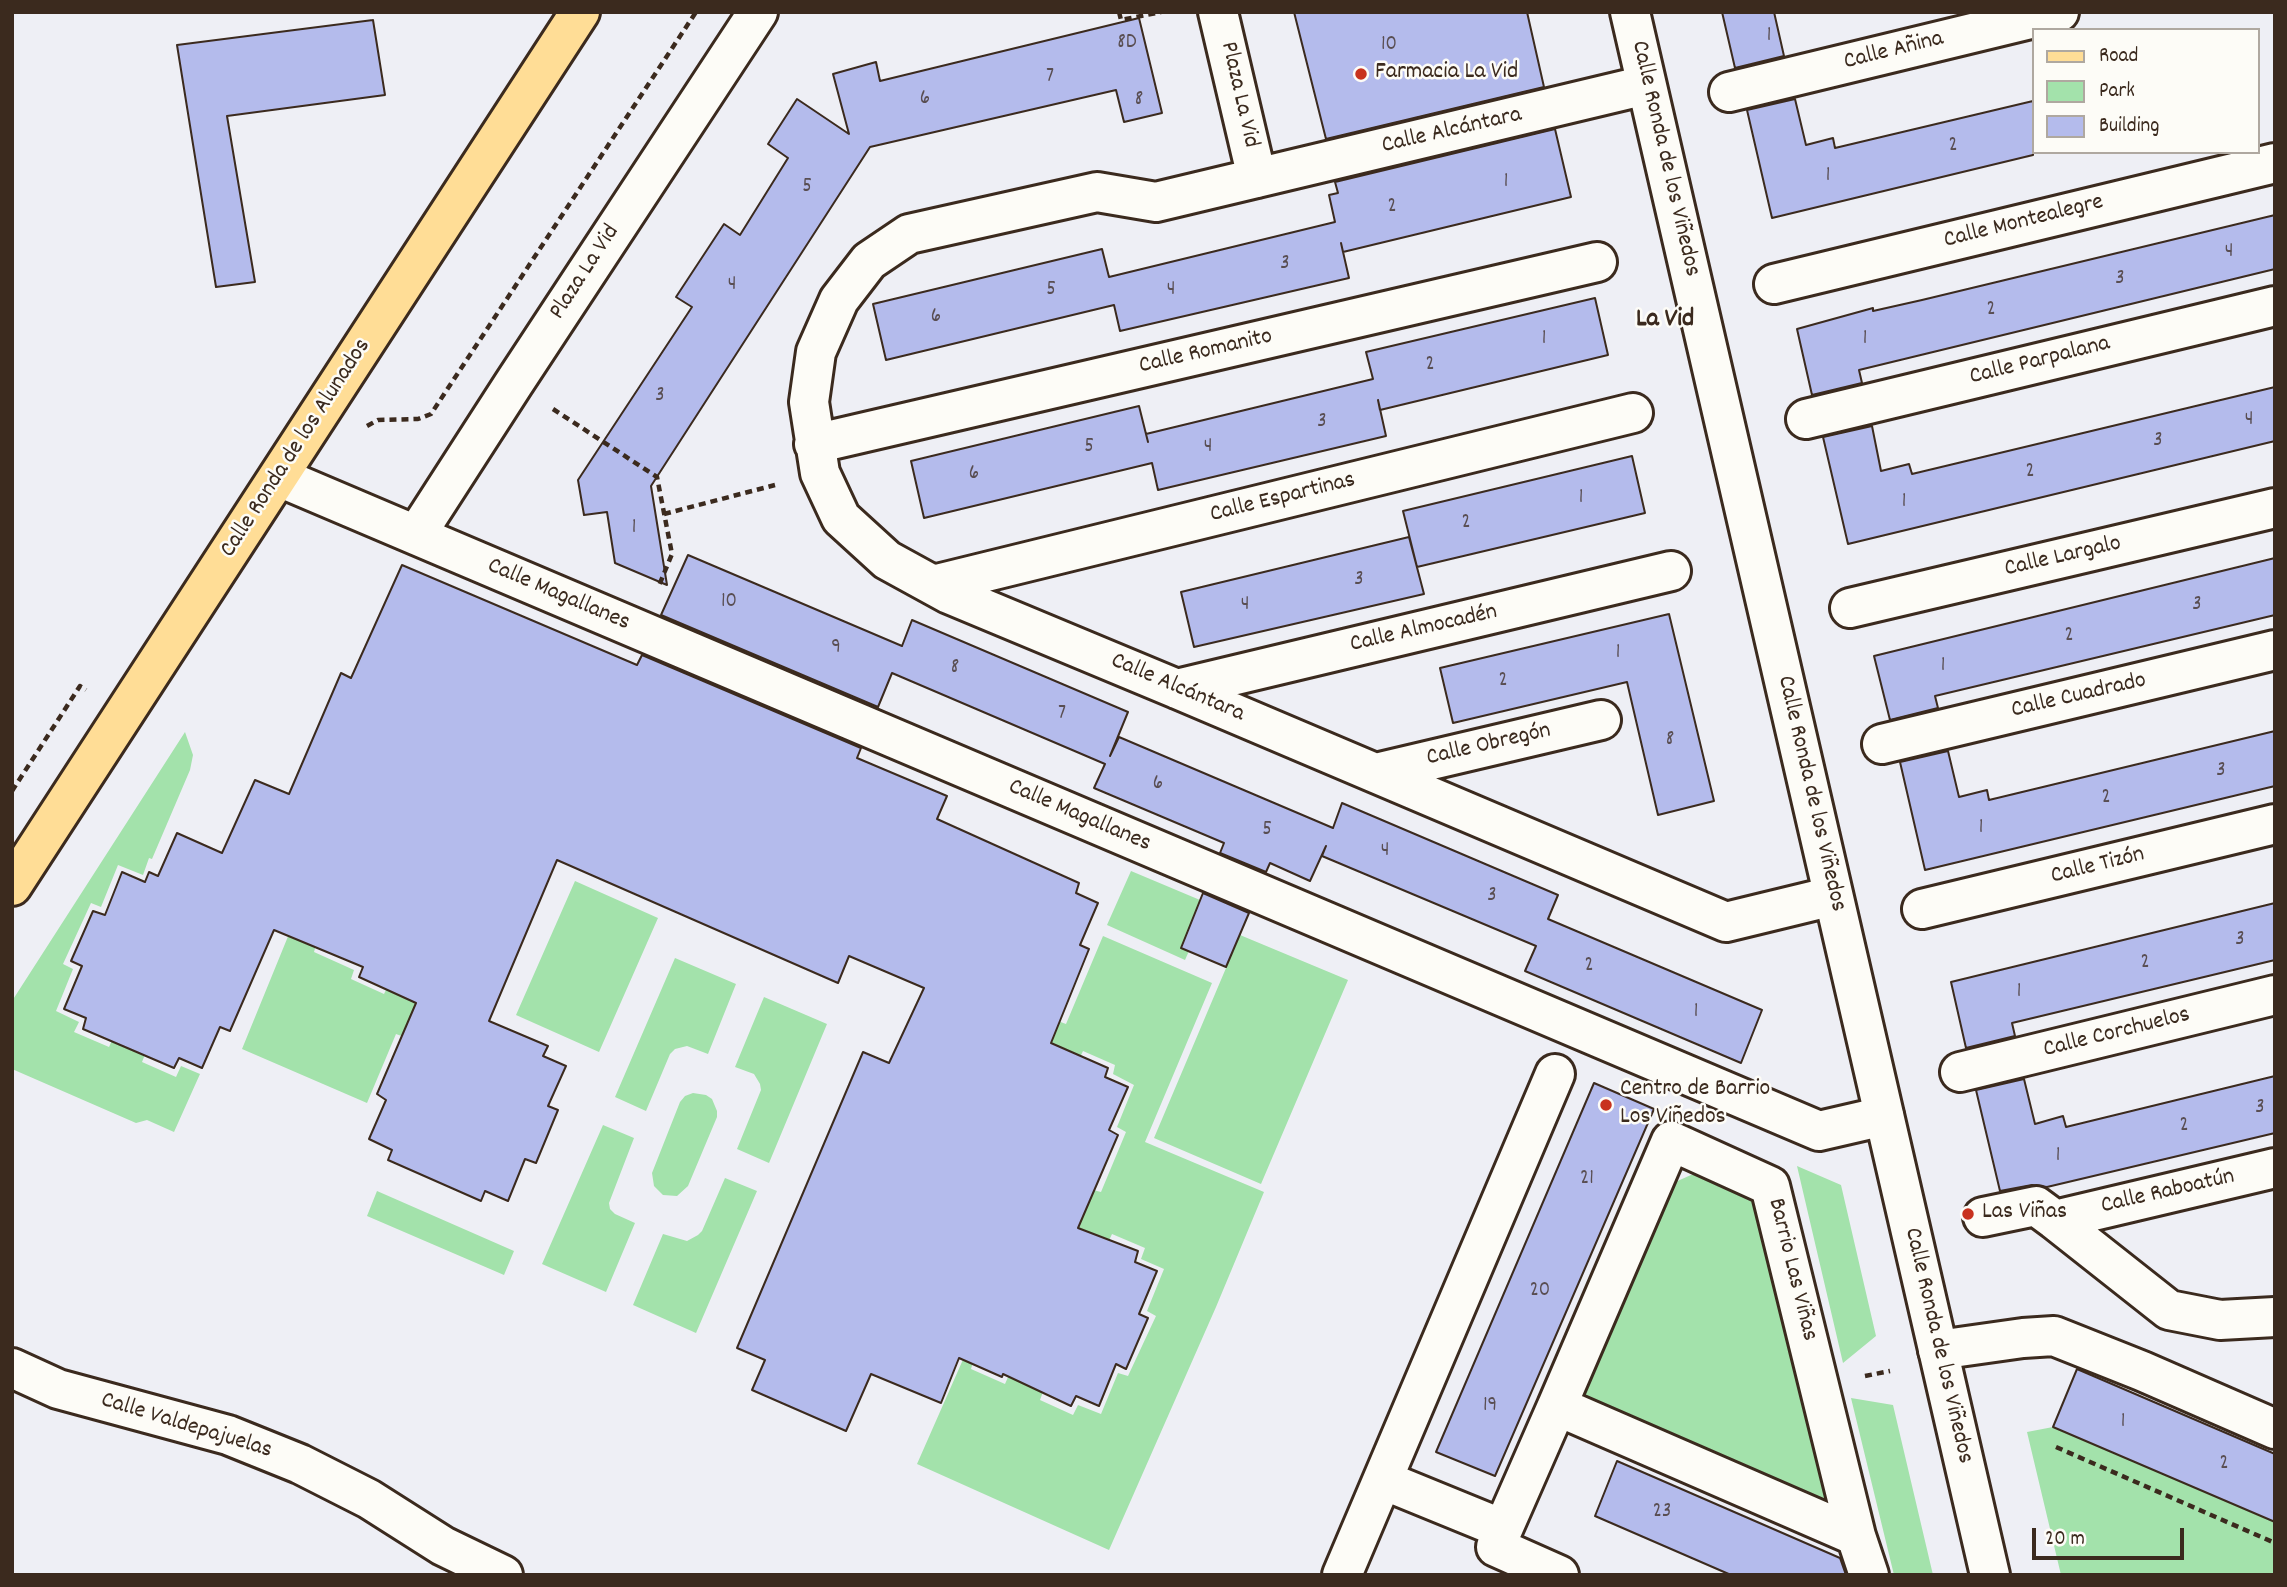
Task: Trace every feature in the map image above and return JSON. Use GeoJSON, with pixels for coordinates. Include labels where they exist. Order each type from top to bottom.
{"type":"FeatureCollection","features":[{"type":"Feature","properties":{"kind":"main road","name":"Calle Ronda de los Alunados"},"geometry":{"type":"LineString","coordinates":[[12,886],[580,12]]}},
{"type":"Feature","properties":{"kind":"street","name":"Plaza La Vid"},"geometry":{"type":"LineString","coordinates":[[416,535],[758,12]]}},
{"type":"Feature","properties":{"kind":"street","name":"Plaza La Vid"},"geometry":{"type":"LineString","coordinates":[[1218,12],[1257,178]]}},
{"type":"Feature","properties":{"kind":"street","name":"Calle Ronda de los Viñedos"},"geometry":{"type":"LineString","coordinates":[[1630,12],[1990,1575]]}},
{"type":"Feature","properties":{"kind":"street","name":"Calle Añina"},"geometry":{"type":"LineString","coordinates":[[1729,92],[2059,12]]}},
{"type":"Feature","properties":{"kind":"street","name":"Calle Alcántara"},"geometry":{"type":"LineString","coordinates":[[1646,85],[1156,202],[1097,192],[909,234],[869,261],[839,300],[816,352],[809,402],[817,458],[841,517],[887,560],[949,594],[1726,922],[1833,896]]}},
{"type":"Feature","properties":{"kind":"street","name":"Calle Montealegre"},"geometry":{"type":"LineString","coordinates":[[1774,284],[2275,163]]}},
{"type":"Feature","properties":{"kind":"street","name":"Calle Romanito"},"geometry":{"type":"LineString","coordinates":[[817,458],[1597,262]]}},
{"type":"Feature","properties":{"kind":"street","name":"Calle Parpalana"},"geometry":{"type":"LineString","coordinates":[[1806,419],[2275,306]]}},
{"type":"Feature","properties":{"kind":"street","name":"Calle Espartinas"},"geometry":{"type":"LineString","coordinates":[[933,585],[1633,413]]}},
{"type":"Feature","properties":{"kind":"street","name":"Calle Magallanes"},"geometry":{"type":"LineString","coordinates":[[279,477],[1819,1131],[1884,1116]]}},
{"type":"Feature","properties":{"kind":"street","name":"Calle Largalo"},"geometry":{"type":"LineString","coordinates":[[1850,608],[2275,508]]}},
{"type":"Feature","properties":{"kind":"street","name":"Calle Almocadén"},"geometry":{"type":"LineString","coordinates":[[1177,689],[1671,571]]}},
{"type":"Feature","properties":{"kind":"street","name":"Calle Cuadrado"},"geometry":{"type":"LineString","coordinates":[[1882,744],[2275,650]]}},
{"type":"Feature","properties":{"kind":"street","name":"Calle Obregón"},"geometry":{"type":"LineString","coordinates":[[1376,773],[1601,720]]}},
{"type":"Feature","properties":{"kind":"street","name":"Calle Tizón"},"geometry":{"type":"LineString","coordinates":[[1922,909],[2275,824]]}},
{"type":"Feature","properties":{"kind":"street","name":"Calle Corchuelos"},"geometry":{"type":"LineString","coordinates":[[1960,1072],[2275,995]]}},
{"type":"Feature","properties":{"kind":"street"},"geometry":{"type":"LineString","coordinates":[[1342,1575],[1555,1073]]}},
{"type":"Feature","properties":{"kind":"street","name":"Barrio Las Viñas"},"geometry":{"type":"LineString","coordinates":[[1514,1554],[1557,1406],[1671,1141],[1770,1186],[1856,1536],[1869,1575]]}},
{"type":"Feature","properties":{"kind":"street","name":"Calle Raboatún"},"geometry":{"type":"LineString","coordinates":[[2055,1220],[2275,1168]]}},
{"type":"Feature","properties":{"kind":"street"},"geometry":{"type":"LineString","coordinates":[[1983,1217],[2036,1206],[2169,1310],[2220,1320],[2275,1317]]}},
{"type":"Feature","properties":{"kind":"street"},"geometry":{"type":"LineString","coordinates":[[1938,1350],[2054,1336],[2275,1429]]}},
{"type":"Feature","properties":{"kind":"street","name":"Calle Valdepajuelas"},"geometry":{"type":"LineString","coordinates":[[12,1368],[58,1390],[228,1435],[300,1464],[369,1499],[443,1546],[503,1575]]}},
{"type":"Feature","properties":{"kind":"street"},"geometry":{"type":"LineString","coordinates":[[1557,1406],[1856,1536]]}},
{"type":"Feature","properties":{"kind":"street"},"geometry":{"type":"LineString","coordinates":[[1383,1480],[1514,1554],[1559,1575]]}},
{"type":"Feature","properties":{"kind":"path"},"geometry":{"type":"LineString","coordinates":[[359,434],[378,420],[418,419],[431,414],[696,12]]}},
{"type":"Feature","properties":{"kind":"path"},"geometry":{"type":"LineString","coordinates":[[1119,12],[1121,20],[1161,12]]}},
{"type":"Feature","properties":{"kind":"path"},"geometry":{"type":"LineString","coordinates":[[514,383],[657,477],[672,554],[641,631]]}},
{"type":"Feature","properties":{"kind":"path"},"geometry":{"type":"LineString","coordinates":[[664,514],[817,458]]}},
{"type":"Feature","properties":{"kind":"path"},"geometry":{"type":"LineString","coordinates":[[12,791],[79,686],[89,692]]}},
{"type":"Feature","properties":{"kind":"path"},"geometry":{"type":"LineString","coordinates":[[1867,1375],[1891,1371]]}},
{"type":"Feature","properties":{"kind":"path"},"geometry":{"type":"LineString","coordinates":[[2056,1447],[2275,1543]]}},
{"type":"Feature","properties":{"kind":"green space"},"geometry":{"type":"Polygon","coordinates":[[[185,732],[193,755],[190,770],[152,859],[149,858],[143,875],[118,865],[101,907],[91,903],[63,964],[73,969],[56,1011],[79,1022],[74,1032],[109,1047],[120,1023],[152,1037],[142,1062],[176,1077],[181,1066],[200,1074],[174,1132],[147,1120],[136,1123],[12,1069],[12,1001],[185,732]]]}},
{"type":"Feature","properties":{"kind":"green space"},"geometry":{"type":"Polygon","coordinates":[[[1131,871],[1200,900],[1181,948],[1189,951],[1185,960],[1107,925],[1131,871]]]}},
{"type":"Feature","properties":{"kind":"green space"},"geometry":{"type":"Polygon","coordinates":[[[575,881],[658,918],[599,1052],[516,1015],[575,881]]]}},
{"type":"Feature","properties":{"kind":"green space"},"geometry":{"type":"Polygon","coordinates":[[[289,934],[316,945],[314,952],[354,970],[351,979],[384,994],[395,972],[428,985],[407,1038],[396,1034],[367,1103],[242,1049],[289,934]]]}},
{"type":"Feature","properties":{"kind":"green space"},"geometry":{"type":"Polygon","coordinates":[[[1240,935],[1348,980],[1261,1184],[1154,1138],[1240,935]]]}},
{"type":"Feature","properties":{"kind":"green space"},"geometry":{"type":"Polygon","coordinates":[[[1103,936],[1212,983],[1145,1142],[1264,1192],[1109,1550],[917,1464],[965,1355],[974,1359],[971,1369],[1005,1384],[1015,1361],[1049,1375],[1040,1400],[1073,1415],[1078,1405],[1101,1414],[1118,1373],[1128,1376],[1156,1316],[1147,1311],[1164,1269],[1141,1259],[1145,1248],[1112,1234],[1101,1258],[1067,1242],[1089,1189],[1101,1192],[1126,1132],[1117,1127],[1134,1085],[1113,1074],[1115,1065],[1083,1051],[1072,1074],[1038,1058],[1055,1020],[1066,1024],[1103,936]]]}},
{"type":"Feature","properties":{"kind":"green space"},"geometry":{"type":"Polygon","coordinates":[[[675,958],[736,984],[708,1054],[687,1046],[675,1049],[670,1054],[646,1111],[615,1097],[675,958]]]}},
{"type":"Feature","properties":{"kind":"green space"},"geometry":{"type":"Polygon","coordinates":[[[764,997],[827,1024],[769,1163],[737,1149],[761,1090],[754,1074],[735,1067],[764,997]]]}},
{"type":"Feature","properties":{"kind":"green space"},"geometry":{"type":"Polygon","coordinates":[[[693,1093],[712,1099],[717,1117],[688,1186],[677,1196],[663,1195],[654,1186],[652,1173],[680,1102],[693,1093]]]}},
{"type":"Feature","properties":{"kind":"green space"},"geometry":{"type":"Polygon","coordinates":[[[603,1125],[634,1138],[609,1203],[615,1214],[635,1223],[606,1292],[542,1264],[603,1125]]]}},
{"type":"Feature","properties":{"kind":"green space"},"geometry":{"type":"Polygon","coordinates":[[[1797,1166],[1841,1185],[1876,1336],[1843,1363],[1797,1166]]]}},
{"type":"Feature","properties":{"kind":"green space"},"geometry":{"type":"Polygon","coordinates":[[[1691,1175],[1703,1175],[1751,1197],[1757,1203],[1825,1493],[1823,1499],[1584,1398],[1582,1394],[1673,1183],[1691,1175]]]}},
{"type":"Feature","properties":{"kind":"green space"},"geometry":{"type":"Polygon","coordinates":[[[725,1178],[757,1191],[696,1333],[633,1305],[663,1234],[687,1241],[698,1235],[725,1178]]]}},
{"type":"Feature","properties":{"kind":"green space"},"geometry":{"type":"Polygon","coordinates":[[[377,1191],[514,1251],[504,1275],[367,1216],[377,1191]]]}},
{"type":"Feature","properties":{"kind":"green space"},"geometry":{"type":"Polygon","coordinates":[[[1851,1398],[1893,1405],[1933,1575],[1894,1575],[1851,1398]]]}},
{"type":"Feature","properties":{"kind":"green space"},"geometry":{"type":"Polygon","coordinates":[[[2053,1427],[2275,1522],[2275,1575],[2061,1575],[2027,1432],[2053,1427]]]}},
{"type":"Feature","properties":{"kind":"building"},"geometry":{"type":"Polygon","coordinates":[[[1294,12],[1527,12],[1544,87],[1326,139],[1294,12]]]}},
{"type":"Feature","properties":{"kind":"building"},"geometry":{"type":"Polygon","coordinates":[[[1722,12],[1774,12],[1784,56],[1735,68],[1722,12]]]}},
{"type":"Feature","properties":{"kind":"building"},"geometry":{"type":"Polygon","coordinates":[[[1139,18],[1162,113],[1124,122],[1116,90],[870,147],[651,486],[667,585],[615,563],[607,512],[584,515],[578,480],[692,307],[676,297],[724,224],[740,235],[788,158],[768,144],[797,99],[849,134],[833,74],[876,62],[880,81],[1139,18]]]}},
{"type":"Feature","properties":{"kind":"building"},"geometry":{"type":"Polygon","coordinates":[[[373,20],[385,95],[227,116],[255,282],[216,287],[177,45],[373,20]]]}},
{"type":"Feature","properties":{"kind":"building"},"geometry":{"type":"Polygon","coordinates":[[[1795,99],[1806,145],[1833,138],[1835,148],[2032,101],[2033,155],[1772,218],[1747,110],[1795,99]]]}},
{"type":"Feature","properties":{"kind":"building"},"geometry":{"type":"Polygon","coordinates":[[[1555,129],[1571,197],[1343,252],[1349,278],[1120,331],[1114,305],[886,360],[873,304],[1102,249],[1109,277],[1335,222],[1329,195],[1338,193],[1335,182],[1555,129]]]}},
{"type":"Feature","properties":{"kind":"building"},"geometry":{"type":"Polygon","coordinates":[[[2275,215],[2275,269],[1859,370],[1862,383],[1812,395],[1797,329],[1873,308],[1873,311],[1922,300],[2275,215]]]}},
{"type":"Feature","properties":{"kind":"building"},"geometry":{"type":"Polygon","coordinates":[[[1595,298],[1608,355],[1380,410],[1386,436],[1158,490],[1152,463],[924,518],[911,461],[1139,406],[1146,434],[1373,379],[1366,352],[1595,298]]]}},
{"type":"Feature","properties":{"kind":"building"},"geometry":{"type":"Polygon","coordinates":[[[2275,387],[2275,441],[1848,544],[1823,437],[1872,426],[1881,471],[1909,464],[1912,474],[2275,387]]]}},
{"type":"Feature","properties":{"kind":"building"},"geometry":{"type":"Polygon","coordinates":[[[1632,456],[1645,513],[1417,567],[1403,511],[1632,456]]]}},
{"type":"Feature","properties":{"kind":"building"},"geometry":{"type":"Polygon","coordinates":[[[1409,537],[1424,594],[1194,647],[1181,592],[1409,537]]]}},
{"type":"Feature","properties":{"kind":"building"},"geometry":{"type":"Polygon","coordinates":[[[688,555],[902,646],[912,620],[1128,712],[1110,756],[1119,737],[1333,828],[1342,803],[1558,895],[1548,919],[1762,1010],[1741,1063],[1525,971],[1536,946],[1322,856],[1326,846],[1310,881],[1270,863],[1266,872],[1220,853],[1224,843],[1094,788],[1105,764],[892,673],[878,707],[661,615],[688,555]]]}},
{"type":"Feature","properties":{"kind":"building"},"geometry":{"type":"Polygon","coordinates":[[[2275,558],[2275,615],[1935,696],[1938,708],[1890,720],[1874,656],[2275,558]]]}},
{"type":"Feature","properties":{"kind":"building"},"geometry":{"type":"Polygon","coordinates":[[[402,565],[637,665],[642,655],[861,748],[857,758],[947,796],[937,819],[1079,883],[1076,893],[1098,903],[1080,945],[1089,949],[1051,1043],[1108,1068],[1105,1077],[1128,1087],[1109,1130],[1118,1135],[1078,1228],[1138,1251],[1135,1262],[1157,1271],[1139,1314],[1148,1318],[1126,1369],[1116,1364],[1099,1406],[1076,1396],[1071,1406],[1003,1374],[1002,1377],[959,1358],[941,1403],[871,1374],[846,1431],[752,1390],[765,1360],[737,1348],[863,1052],[889,1063],[924,988],[849,956],[838,983],[557,860],[489,1021],[548,1046],[543,1056],[566,1066],[548,1106],[558,1110],[536,1163],[525,1159],[508,1201],[485,1191],[481,1201],[388,1160],[392,1150],[369,1139],[386,1100],[377,1094],[416,1003],[359,977],[363,967],[274,930],[230,1031],[220,1027],[202,1068],[179,1058],[174,1068],[83,1029],[86,1018],[64,1009],[82,966],[71,961],[93,911],[105,915],[122,872],[145,882],[149,872],[158,876],[177,833],[222,853],[255,780],[289,794],[341,673],[351,678],[402,565]]]}},
{"type":"Feature","properties":{"kind":"building"},"geometry":{"type":"Polygon","coordinates":[[[1669,614],[1714,801],[1658,815],[1627,682],[1453,723],[1440,668],[1669,614]]]}},
{"type":"Feature","properties":{"kind":"building"},"geometry":{"type":"Polygon","coordinates":[[[2275,731],[2275,786],[1925,870],[1900,762],[1948,751],[1959,797],[1987,790],[1989,800],[2275,731]]]}},
{"type":"Feature","properties":{"kind":"building"},"geometry":{"type":"Polygon","coordinates":[[[1203,893],[1249,913],[1226,967],[1181,948],[1203,893]]]}},
{"type":"Feature","properties":{"kind":"building"},"geometry":{"type":"Polygon","coordinates":[[[2275,903],[2275,960],[2012,1023],[2015,1036],[1966,1048],[1951,982],[2275,903]]]}},
{"type":"Feature","properties":{"kind":"building"},"geometry":{"type":"Polygon","coordinates":[[[2275,1076],[2275,1133],[2047,1187],[2032,1185],[2000,1191],[1976,1090],[2024,1079],[2035,1124],[2063,1116],[2066,1127],[2275,1076]]]}},
{"type":"Feature","properties":{"kind":"building"},"geometry":{"type":"Polygon","coordinates":[[[1594,1083],[1654,1109],[1495,1476],[1436,1452],[1594,1083]]]}},
{"type":"Feature","properties":{"kind":"building"},"geometry":{"type":"Polygon","coordinates":[[[2077,1369],[2275,1454],[2275,1522],[2053,1427],[2077,1369]]]}},
{"type":"Feature","properties":{"kind":"building"},"geometry":{"type":"Polygon","coordinates":[[[1617,1461],[1840,1558],[1846,1575],[1731,1575],[1595,1516],[1617,1461]]]}},
{"type":"Feature","properties":{"kind":"place","name":"Farmacia La Vid"},"geometry":{"type":"Point","coordinates":[1361,74]}},
{"type":"Feature","properties":{"kind":"place","name":"Centro de Barrio Los Viñedos"},"geometry":{"type":"Point","coordinates":[1606,1105]}},
{"type":"Feature","properties":{"kind":"place","name":"Las Viñas"},"geometry":{"type":"Point","coordinates":[1968,1214]}},
{"type":"Feature","properties":{"kind":"district","name":"La Vid"},"geometry":{"type":"Point","coordinates":[1665,321]}}]}
